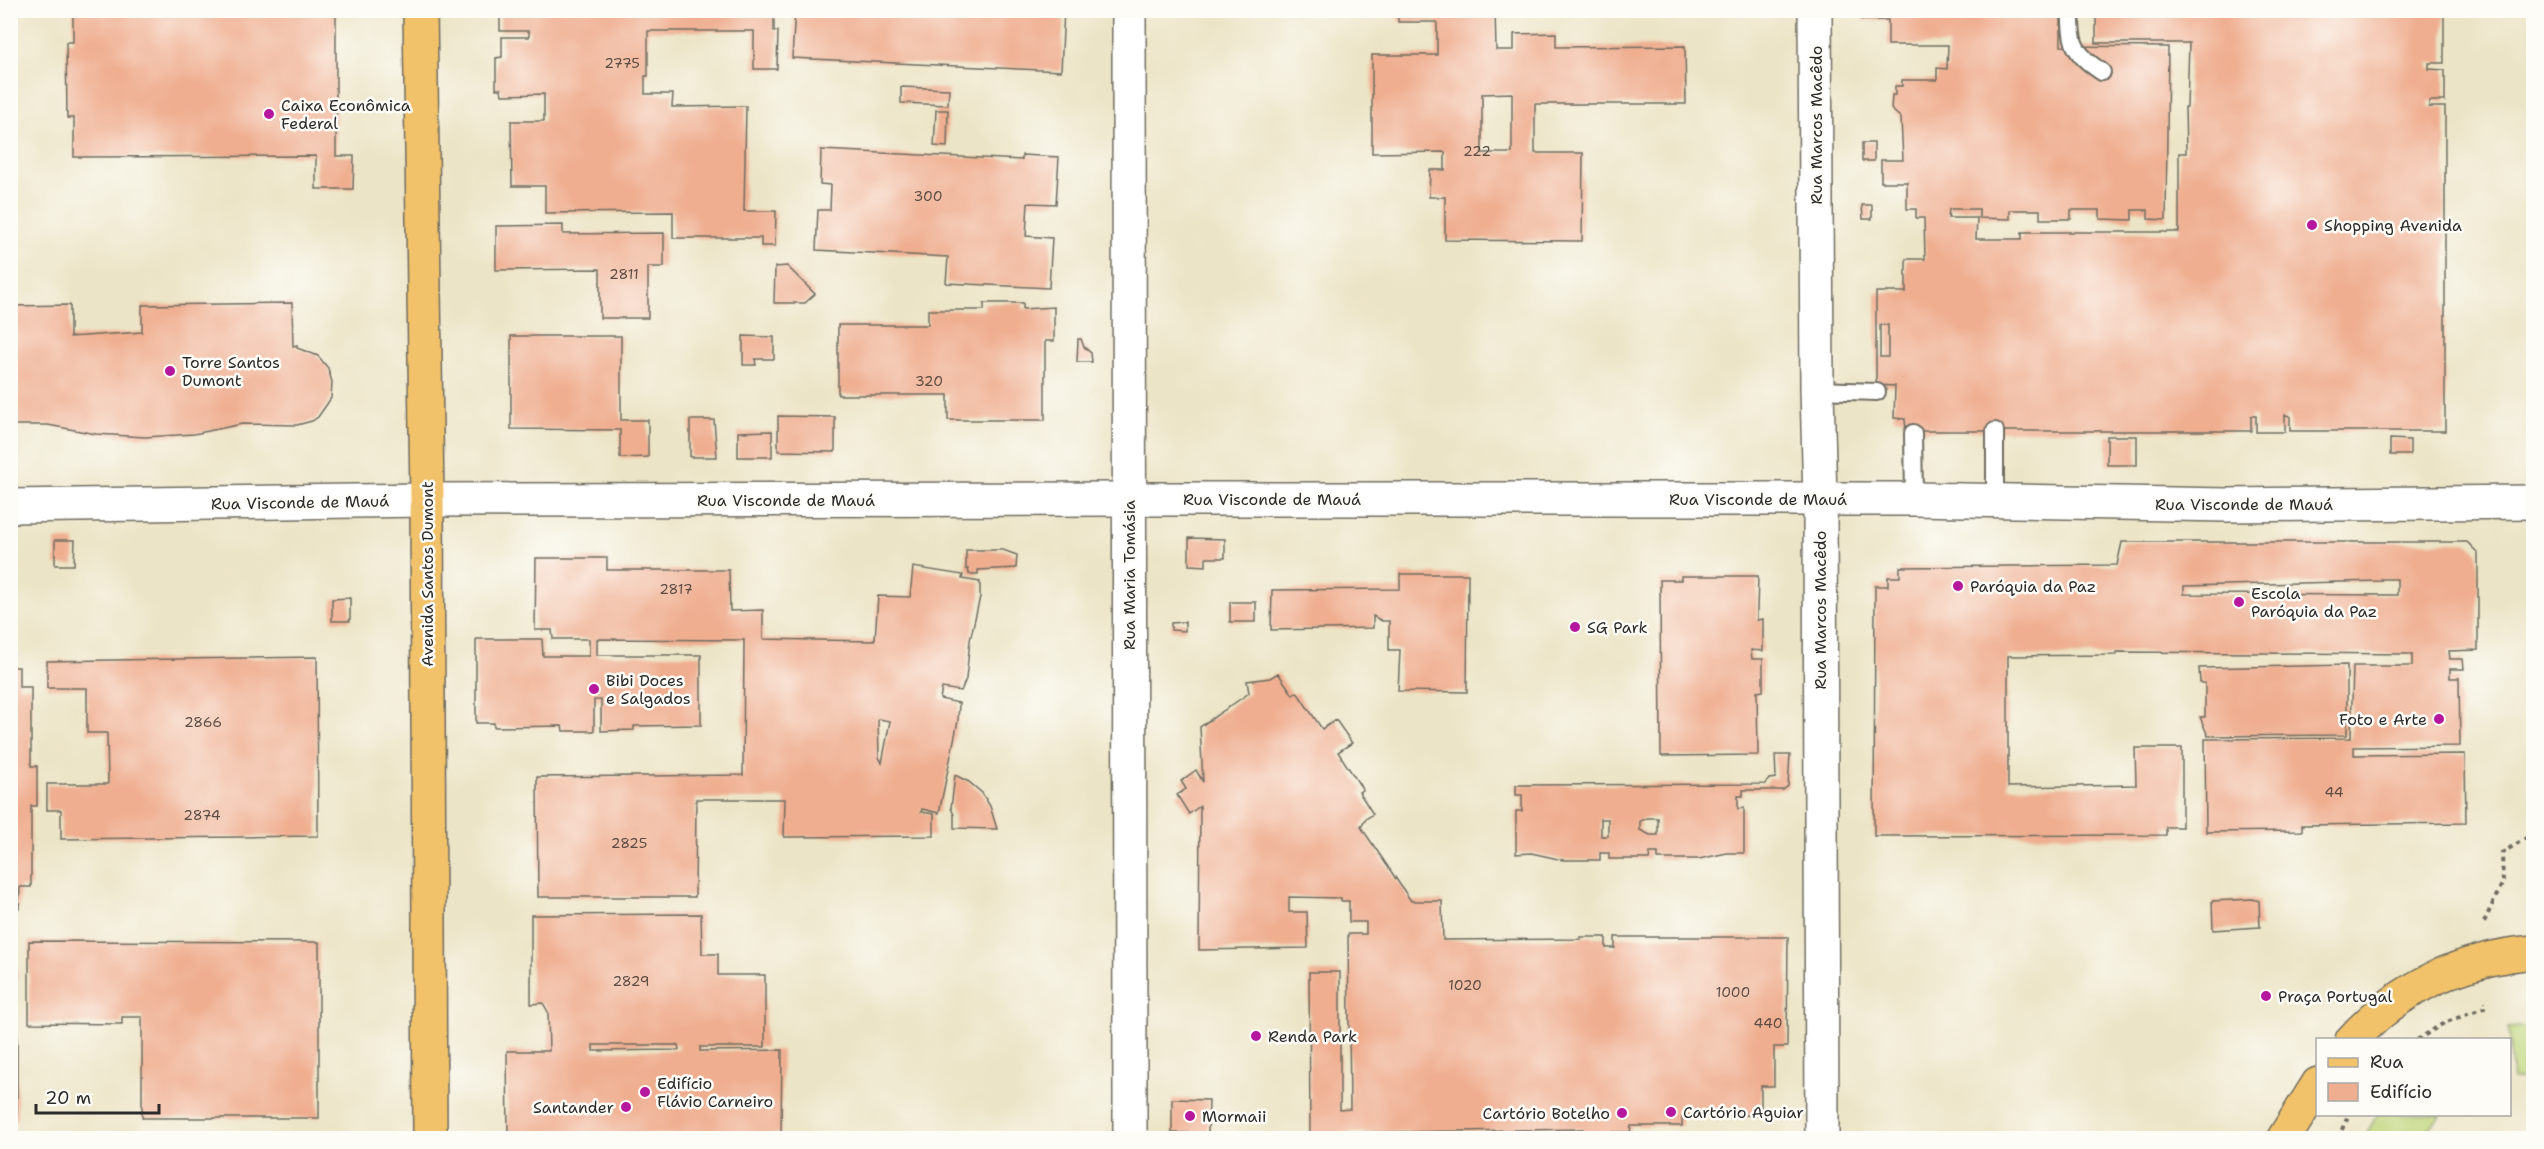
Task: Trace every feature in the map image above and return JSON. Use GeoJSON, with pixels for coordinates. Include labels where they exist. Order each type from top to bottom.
{"type":"FeatureCollection","features":[{"type":"Feature","properties":{"kind":"main road","name":"Avenida Santos Dumont"},"geometry":{"type":"LineString","coordinates":[[420,10],[427,500],[430,1138]]}},
{"type":"Feature","properties":{"kind":"main road"},"geometry":{"type":"LineString","coordinates":[[2354,1038],[2369,1021],[2405,993],[2446,972],[2503,955],[2534,952]]}},
{"type":"Feature","properties":{"kind":"main road"},"geometry":{"type":"LineString","coordinates":[[2284,1138],[2316,1087]]}},
{"type":"Feature","properties":{"kind":"street","name":"Rua Maria Tomásia"},"geometry":{"type":"LineString","coordinates":[[1129,10],[1130,1138]]}},
{"type":"Feature","properties":{"kind":"street","name":"Rua Marcos Macêdo"},"geometry":{"type":"LineString","coordinates":[[1815,10],[1817,390],[1820,499],[1822,1138]]}},
{"type":"Feature","properties":{"kind":"street","name":"Rua Visconde de Mauá"},"geometry":{"type":"LineString","coordinates":[[10,506],[427,500],[1914,499],[2227,505],[2534,502]]}},
{"type":"Feature","properties":{"kind":"lane"},"geometry":{"type":"LineString","coordinates":[[2071,10],[2070,33],[2075,48],[2082,59],[2102,72]]}},
{"type":"Feature","properties":{"kind":"lane"},"geometry":{"type":"LineString","coordinates":[[1817,390],[1876,392]]}},
{"type":"Feature","properties":{"kind":"lane"},"geometry":{"type":"LineString","coordinates":[[1995,431],[1995,500]]}},
{"type":"Feature","properties":{"kind":"lane"},"geometry":{"type":"LineString","coordinates":[[1913,433],[1914,499]]}},
{"type":"Feature","properties":{"kind":"path"},"geometry":{"type":"LineString","coordinates":[[2482,924],[2503,882],[2502,853],[2534,833]]}},
{"type":"Feature","properties":{"kind":"path"},"geometry":{"type":"LineString","coordinates":[[2420,1038],[2444,1023],[2484,1008],[2483,998]]}},
{"type":"Feature","properties":{"kind":"path"},"geometry":{"type":"LineString","coordinates":[[2338,1138],[2348,1116]]}},
{"type":"Feature","properties":{"kind":"green space"},"geometry":{"type":"Polygon","coordinates":[[[2533,1026],[2533,1079],[2513,1079],[2511,1038],[2509,1038],[2508,1028],[2533,1026]]]}},
{"type":"Feature","properties":{"kind":"green space"},"geometry":{"type":"Polygon","coordinates":[[[2376,1116],[2440,1116],[2420,1138],[2364,1138],[2376,1116]]]}},
{"type":"Feature","properties":{"kind":"building"},"geometry":{"type":"Polygon","coordinates":[[[73,10],[336,10],[336,156],[354,156],[353,189],[316,189],[316,156],[74,157],[74,118],[67,118],[66,42],[73,42],[73,10]]]}},
{"type":"Feature","properties":{"kind":"building"},"geometry":{"type":"Polygon","coordinates":[[[500,10],[774,10],[774,31],[778,31],[777,69],[754,69],[754,31],[648,31],[648,76],[645,76],[645,94],[673,94],[672,107],[746,106],[744,211],[776,211],[775,246],[761,246],[761,238],[673,238],[673,212],[545,213],[545,186],[512,186],[511,121],[544,121],[544,94],[502,95],[501,89],[496,89],[496,58],[502,57],[502,37],[529,37],[529,31],[500,31],[500,10]]]}},
{"type":"Feature","properties":{"kind":"building"},"geometry":{"type":"Polygon","coordinates":[[[795,10],[1064,10],[1061,71],[792,58],[795,10]]]}},
{"type":"Feature","properties":{"kind":"building"},"geometry":{"type":"Polygon","coordinates":[[[1398,10],[1495,10],[1496,50],[1514,50],[1514,34],[1556,33],[1556,47],[1685,46],[1686,104],[1535,104],[1535,153],[1583,153],[1582,241],[1445,240],[1445,197],[1429,197],[1430,170],[1445,170],[1445,152],[1372,153],[1372,55],[1437,55],[1437,22],[1398,22],[1398,10]],[[1512,93],[1482,94],[1482,153],[1512,153],[1512,93]]]}},
{"type":"Feature","properties":{"kind":"building","name":"Shopping Avenida"},"geometry":{"type":"Polygon","coordinates":[[[1862,10],[2061,10],[2061,46],[2168,47],[2166,220],[2148,219],[2148,210],[2132,210],[2132,220],[2100,219],[2100,210],[2071,210],[2071,219],[2040,219],[2040,210],[2010,210],[2010,219],[1979,218],[1979,209],[1949,209],[1948,218],[1977,218],[1976,239],[2022,239],[2022,232],[2179,232],[2179,153],[2186,153],[2185,107],[2187,107],[2189,43],[2096,43],[2096,10],[2444,10],[2444,63],[2429,63],[2429,69],[2445,70],[2445,101],[2429,101],[2429,107],[2445,107],[2445,431],[2290,431],[2290,416],[2285,415],[2285,432],[2256,432],[2256,416],[2251,416],[2251,431],[1906,431],[1905,419],[1894,418],[1895,386],[1876,385],[1876,292],[1906,292],[1906,259],[1925,259],[1924,218],[1916,218],[1916,209],[1907,209],[1907,182],[1881,182],[1881,160],[1903,160],[1901,118],[1891,109],[1895,86],[1902,86],[1902,80],[1937,80],[1937,68],[1947,69],[1948,45],[1888,45],[1888,20],[1862,20],[1862,10]],[[1880,325],[1880,357],[1888,357],[1888,325],[1880,325]]]}},
{"type":"Feature","properties":{"kind":"building"},"geometry":{"type":"Polygon","coordinates":[[[901,87],[949,89],[948,105],[901,103],[901,87]]]}},
{"type":"Feature","properties":{"kind":"building"},"geometry":{"type":"Polygon","coordinates":[[[936,110],[948,110],[947,147],[934,146],[936,110]]]}},
{"type":"Feature","properties":{"kind":"building"},"geometry":{"type":"Polygon","coordinates":[[[1862,143],[1874,143],[1874,161],[1862,161],[1862,143]]]}},
{"type":"Feature","properties":{"kind":"building"},"geometry":{"type":"Polygon","coordinates":[[[821,150],[1022,160],[1022,155],[1059,157],[1056,204],[1028,203],[1026,236],[1052,238],[1049,288],[946,283],[948,257],[816,250],[818,210],[830,210],[831,185],[820,184],[821,150]]]}},
{"type":"Feature","properties":{"kind":"building"},"geometry":{"type":"Polygon","coordinates":[[[1862,205],[1872,205],[1872,219],[1863,219],[1862,205]]]}},
{"type":"Feature","properties":{"kind":"building"},"geometry":{"type":"Polygon","coordinates":[[[563,225],[563,234],[664,233],[664,267],[648,267],[648,318],[600,318],[600,269],[496,270],[496,226],[563,225]]]}},
{"type":"Feature","properties":{"kind":"building"},"geometry":{"type":"Polygon","coordinates":[[[787,266],[815,294],[805,303],[774,303],[775,267],[787,266]]]}},
{"type":"Feature","properties":{"kind":"building","name":"Torre Santos Dumont"},"geometry":{"type":"Polygon","coordinates":[[[292,303],[293,346],[297,345],[297,348],[318,356],[328,368],[332,382],[331,398],[318,417],[312,421],[297,425],[242,424],[194,434],[145,437],[96,434],[48,425],[10,425],[10,306],[70,305],[70,337],[142,332],[142,305],[292,303]]]}},
{"type":"Feature","properties":{"kind":"building"},"geometry":{"type":"Polygon","coordinates":[[[984,303],[1023,303],[1023,309],[1054,307],[1054,341],[1045,341],[1045,420],[948,420],[948,395],[838,395],[838,325],[928,325],[928,310],[984,310],[984,303]]]}},
{"type":"Feature","properties":{"kind":"building"},"geometry":{"type":"Polygon","coordinates":[[[511,336],[621,336],[621,420],[648,420],[648,457],[620,458],[620,430],[511,429],[511,336]]]}},
{"type":"Feature","properties":{"kind":"building"},"geometry":{"type":"Polygon","coordinates":[[[743,336],[774,337],[774,359],[755,359],[756,365],[743,365],[743,336]]]}},
{"type":"Feature","properties":{"kind":"building"},"geometry":{"type":"Polygon","coordinates":[[[1078,339],[1081,339],[1084,347],[1091,353],[1092,362],[1077,362],[1078,339]]]}},
{"type":"Feature","properties":{"kind":"building"},"geometry":{"type":"Polygon","coordinates":[[[778,416],[835,417],[835,452],[778,451],[778,416]]]}},
{"type":"Feature","properties":{"kind":"building"},"geometry":{"type":"Polygon","coordinates":[[[690,420],[714,420],[717,457],[690,457],[690,420]]]}},
{"type":"Feature","properties":{"kind":"building"},"geometry":{"type":"Polygon","coordinates":[[[772,431],[772,457],[738,457],[738,432],[772,431]]]}},
{"type":"Feature","properties":{"kind":"building"},"geometry":{"type":"Polygon","coordinates":[[[2107,436],[2137,436],[2137,465],[2107,465],[2107,436]]]}},
{"type":"Feature","properties":{"kind":"building"},"geometry":{"type":"Polygon","coordinates":[[[2390,439],[2410,440],[2410,455],[2390,455],[2390,439]]]}},
{"type":"Feature","properties":{"kind":"building"},"geometry":{"type":"Polygon","coordinates":[[[1189,538],[1225,539],[1225,558],[1206,558],[1206,566],[1189,565],[1189,538]]]}},
{"type":"Feature","properties":{"kind":"building"},"geometry":{"type":"Polygon","coordinates":[[[55,540],[75,540],[74,565],[55,565],[55,540]]]}},
{"type":"Feature","properties":{"kind":"building"},"geometry":{"type":"Polygon","coordinates":[[[2122,542],[2467,542],[2478,553],[2478,650],[2449,651],[2450,659],[2463,659],[2464,669],[2450,669],[2450,678],[2459,678],[2460,746],[2354,747],[2354,755],[2465,754],[2466,823],[2302,825],[2302,831],[2206,832],[2205,739],[2351,738],[2353,666],[2412,666],[2412,654],[2117,652],[2117,655],[2008,656],[2008,787],[2136,785],[2135,748],[2182,748],[2182,827],[2166,827],[2166,835],[1874,836],[1875,586],[1888,586],[1888,577],[1900,577],[1900,567],[2117,565],[2122,542]],[[2397,579],[2184,586],[2184,594],[2397,595],[2397,579]]]}},
{"type":"Feature","properties":{"kind":"building"},"geometry":{"type":"Polygon","coordinates":[[[966,550],[1003,550],[1017,555],[1016,568],[978,570],[978,574],[969,574],[966,569],[966,550]]]}},
{"type":"Feature","properties":{"kind":"building"},"geometry":{"type":"Polygon","coordinates":[[[536,558],[607,558],[607,570],[729,570],[730,611],[763,610],[763,639],[872,641],[875,639],[878,596],[910,597],[913,567],[963,575],[962,579],[980,582],[980,597],[970,640],[966,679],[961,691],[942,688],[940,699],[959,703],[958,721],[939,813],[922,809],[921,812],[934,814],[934,836],[784,837],[785,799],[696,799],[695,897],[538,897],[537,777],[743,775],[744,640],[597,639],[597,655],[701,655],[701,725],[634,726],[634,730],[601,731],[601,700],[594,700],[594,731],[563,731],[562,726],[494,727],[494,723],[476,723],[476,639],[542,639],[543,656],[589,656],[589,639],[553,639],[552,630],[535,630],[536,558]],[[878,719],[879,757],[882,763],[890,721],[878,719]]]}},
{"type":"Feature","properties":{"kind":"building"},"geometry":{"type":"Polygon","coordinates":[[[1400,574],[1468,574],[1467,692],[1398,691],[1400,650],[1389,650],[1389,621],[1382,621],[1373,616],[1373,628],[1271,630],[1272,590],[1400,589],[1400,574]]]}},
{"type":"Feature","properties":{"kind":"building"},"geometry":{"type":"Polygon","coordinates":[[[1681,576],[1758,576],[1757,620],[1763,619],[1763,651],[1751,650],[1752,659],[1763,659],[1763,691],[1757,692],[1758,755],[1661,756],[1660,580],[1681,580],[1681,576]]]}},
{"type":"Feature","properties":{"kind":"building"},"geometry":{"type":"Polygon","coordinates":[[[350,598],[350,621],[332,621],[332,599],[350,598]]]}},
{"type":"Feature","properties":{"kind":"building"},"geometry":{"type":"Polygon","coordinates":[[[1230,602],[1256,602],[1256,622],[1230,622],[1230,602]]]}},
{"type":"Feature","properties":{"kind":"building"},"geometry":{"type":"Polygon","coordinates":[[[1185,622],[1185,631],[1171,630],[1171,623],[1185,622]]]}},
{"type":"Feature","properties":{"kind":"building"},"geometry":{"type":"Polygon","coordinates":[[[317,657],[318,836],[61,839],[61,810],[47,810],[47,784],[108,784],[107,733],[87,733],[87,688],[47,688],[47,661],[317,657]]]}},
{"type":"Feature","properties":{"kind":"building"},"geometry":{"type":"Polygon","coordinates":[[[2347,665],[2347,735],[2208,736],[2200,717],[2205,717],[2205,683],[2200,683],[2199,668],[2347,665]]]}},
{"type":"Feature","properties":{"kind":"building"},"geometry":{"type":"Polygon","coordinates":[[[10,667],[19,667],[19,687],[31,687],[31,766],[37,766],[37,806],[31,806],[31,887],[20,887],[19,909],[10,909],[10,667]]]}},
{"type":"Feature","properties":{"kind":"building"},"geometry":{"type":"Polygon","coordinates":[[[1278,673],[1293,695],[1297,692],[1322,729],[1336,720],[1352,743],[1338,752],[1363,790],[1359,792],[1373,814],[1361,827],[1411,901],[1442,901],[1443,940],[1606,937],[1606,948],[1615,948],[1615,937],[1788,937],[1787,1047],[1774,1047],[1774,1086],[1761,1086],[1761,1115],[1682,1116],[1682,1126],[1631,1126],[1630,1132],[1583,1132],[1583,1129],[1339,1133],[1340,1138],[1310,1138],[1309,972],[1340,972],[1340,1110],[1350,1109],[1348,934],[1366,934],[1366,922],[1349,922],[1349,901],[1341,901],[1341,898],[1289,897],[1289,912],[1307,912],[1308,948],[1199,950],[1200,806],[1189,814],[1177,795],[1186,789],[1181,781],[1196,770],[1203,782],[1200,727],[1249,693],[1247,681],[1270,678],[1278,673]]]}},
{"type":"Feature","properties":{"kind":"building"},"geometry":{"type":"Polygon","coordinates":[[[1775,755],[1790,755],[1788,786],[1783,790],[1743,790],[1743,796],[1738,796],[1738,809],[1744,808],[1744,853],[1727,853],[1699,859],[1658,859],[1658,853],[1650,853],[1649,859],[1609,859],[1609,853],[1600,853],[1600,860],[1563,860],[1531,853],[1516,854],[1516,811],[1522,811],[1522,795],[1516,795],[1516,785],[1766,784],[1769,779],[1776,778],[1775,755]],[[1658,818],[1640,821],[1640,830],[1650,835],[1658,835],[1658,818]],[[1601,819],[1601,836],[1608,836],[1608,819],[1601,819]]]}},
{"type":"Feature","properties":{"kind":"building"},"geometry":{"type":"Polygon","coordinates":[[[955,775],[969,782],[982,793],[990,806],[997,829],[954,828],[954,815],[951,808],[955,775]]]}},
{"type":"Feature","properties":{"kind":"building"},"geometry":{"type":"Polygon","coordinates":[[[2253,899],[2259,901],[2260,927],[2213,930],[2212,901],[2253,899]]]}},
{"type":"Feature","properties":{"kind":"building"},"geometry":{"type":"Polygon","coordinates":[[[701,914],[702,954],[718,954],[718,975],[765,975],[765,1047],[700,1047],[700,1051],[782,1050],[781,1134],[508,1135],[507,1051],[549,1051],[548,1012],[543,1003],[531,1004],[531,915],[701,914]],[[593,1045],[593,1051],[679,1050],[678,1045],[593,1045]]]}},
{"type":"Feature","properties":{"kind":"building"},"geometry":{"type":"Polygon","coordinates":[[[29,941],[319,942],[319,1118],[142,1118],[142,1017],[122,1017],[122,1024],[29,1023],[29,941]]]}},
{"type":"Feature","properties":{"kind":"building"},"geometry":{"type":"Polygon","coordinates":[[[10,966],[17,966],[17,1120],[10,1120],[10,966]]]}},
{"type":"Feature","properties":{"kind":"building","name":"Mormaii"},"geometry":{"type":"Polygon","coordinates":[[[1172,1099],[1209,1100],[1208,1133],[1172,1133],[1172,1099]]]}},
{"type":"Feature","properties":{"kind":"place","name":"Caixa Econômica Federal"},"geometry":{"type":"Point","coordinates":[269,114]}},
{"type":"Feature","properties":{"kind":"place","name":"Shopping Avenida"},"geometry":{"type":"Point","coordinates":[2312,225]}},
{"type":"Feature","properties":{"kind":"place","name":"Torre Santos Dumont"},"geometry":{"type":"Point","coordinates":[170,371]}},
{"type":"Feature","properties":{"kind":"place","name":"Paróquia da Paz"},"geometry":{"type":"Point","coordinates":[1958,586]}},
{"type":"Feature","properties":{"kind":"place","name":"Escola Paróquia da Paz"},"geometry":{"type":"Point","coordinates":[2239,602]}},
{"type":"Feature","properties":{"kind":"place","name":"SG Park"},"geometry":{"type":"Point","coordinates":[1575,627]}},
{"type":"Feature","properties":{"kind":"place","name":"Bibi Doces e Salgados"},"geometry":{"type":"Point","coordinates":[594,689]}},
{"type":"Feature","properties":{"kind":"place","name":"Foto e Arte"},"geometry":{"type":"Point","coordinates":[2439,719]}},
{"type":"Feature","properties":{"kind":"place","name":"Praça Portugal"},"geometry":{"type":"Point","coordinates":[2266,996]}},
{"type":"Feature","properties":{"kind":"place","name":"Renda Park"},"geometry":{"type":"Point","coordinates":[1256,1036]}},
{"type":"Feature","properties":{"kind":"place","name":"Edifício Flávio Carneiro"},"geometry":{"type":"Point","coordinates":[645,1092]}},
{"type":"Feature","properties":{"kind":"place","name":"Santander"},"geometry":{"type":"Point","coordinates":[626,1107]}},
{"type":"Feature","properties":{"kind":"place","name":"Cartório Aguiar"},"geometry":{"type":"Point","coordinates":[1671,1112]}},
{"type":"Feature","properties":{"kind":"place","name":"Cartório Botelho"},"geometry":{"type":"Point","coordinates":[1622,1113]}},
{"type":"Feature","properties":{"kind":"place","name":"Mormaii"},"geometry":{"type":"Point","coordinates":[1190,1116]}}]}
